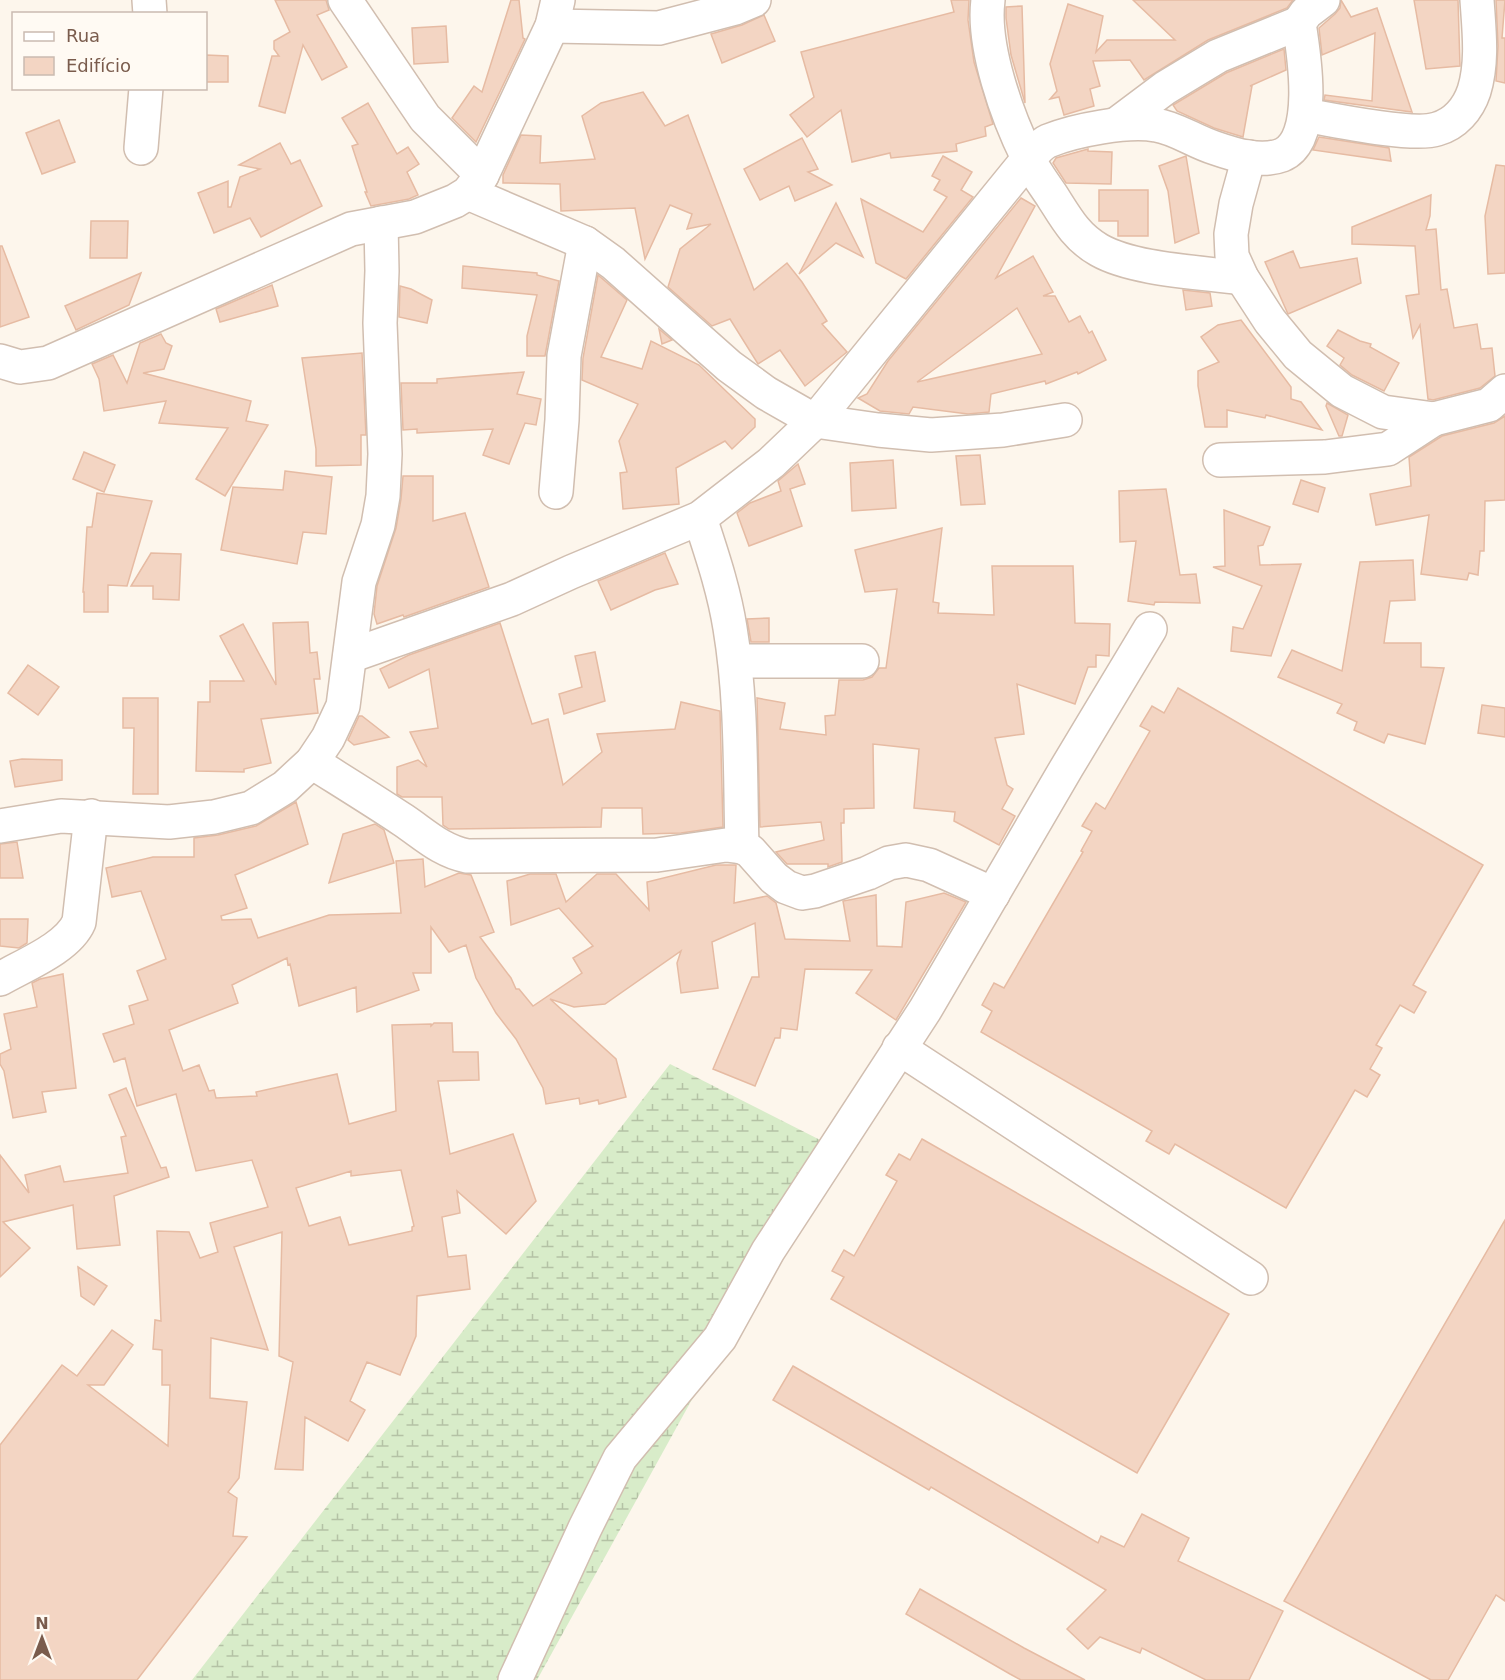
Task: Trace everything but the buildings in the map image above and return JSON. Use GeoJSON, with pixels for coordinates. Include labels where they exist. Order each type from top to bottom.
{"type":"FeatureCollection","features":[{"type":"Feature","properties":{"kind":"street"},"geometry":{"type":"LineString","coordinates":[[345,0],[425,118],[475,184],[585,243],[613,263],[729,366],[766,393],[815,421],[931,435],[1003,430],[1065,420]]}},
{"type":"Feature","properties":{"kind":"street"},"geometry":{"type":"LineString","coordinates":[[0,361],[20,367],[48,363],[351,229],[415,217],[455,201],[475,184],[555,13],[659,28],[735,8],[754,0]]}},
{"type":"Feature","properties":{"kind":"street"},"geometry":{"type":"LineString","coordinates":[[988,0],[986,15],[990,50],[1004,100],[1028,159],[1076,234],[1100,251],[1134,264],[1242,278]]}},
{"type":"Feature","properties":{"kind":"street"},"geometry":{"type":"LineString","coordinates":[[1117,124],[1165,88],[1218,56],[1299,22],[1306,13],[1323,0]]}},
{"type":"Feature","properties":{"kind":"street"},"geometry":{"type":"LineString","coordinates":[[1305,115],[1414,131],[1436,130],[1453,121],[1465,110],[1474,91],[1479,60],[1476,0]]}},
{"type":"Feature","properties":{"kind":"street"},"geometry":{"type":"LineString","coordinates":[[350,656],[512,599],[700,519],[771,463],[815,421],[1028,159],[1047,141],[1117,124],[1156,125],[1214,148],[1250,157],[1268,158],[1283,154],[1296,144],[1305,115],[1303,45],[1299,22]]}},
{"type":"Feature","properties":{"kind":"street"},"geometry":{"type":"LineString","coordinates":[[141,148],[146,90]]}},
{"type":"Feature","properties":{"kind":"street"},"geometry":{"type":"LineString","coordinates":[[1250,157],[1236,204],[1231,234],[1232,256],[1242,278],[1270,321],[1298,355],[1342,391],[1383,412],[1434,419]]}},
{"type":"Feature","properties":{"kind":"street"},"geometry":{"type":"LineString","coordinates":[[0,825],[61,816],[169,822],[214,817],[251,808],[285,787],[312,762],[328,738],[343,706],[359,582],[378,525],[383,496],[385,454],[380,323],[381,223]]}},
{"type":"Feature","properties":{"kind":"street"},"geometry":{"type":"LineString","coordinates":[[556,492],[564,356],[585,243]]}},
{"type":"Feature","properties":{"kind":"street"},"geometry":{"type":"LineString","coordinates":[[1220,460],[1325,457],[1388,449],[1434,419],[1489,405],[1505,391]]}},
{"type":"Feature","properties":{"kind":"street"},"geometry":{"type":"LineString","coordinates":[[700,519],[722,588],[735,661],[742,847]]}},
{"type":"Feature","properties":{"kind":"street"},"geometry":{"type":"LineString","coordinates":[[515,1680],[620,1458],[720,1338],[768,1251],[925,1011],[1150,629]]}},
{"type":"Feature","properties":{"kind":"street"},"geometry":{"type":"LineString","coordinates":[[735,661],[862,661]]}},
{"type":"Feature","properties":{"kind":"street"},"geometry":{"type":"LineString","coordinates":[[312,762],[405,821],[441,848],[467,856],[657,855],[726,845],[742,847],[750,851],[774,878],[786,887],[802,893],[825,888],[889,863],[906,860],[929,865],[993,894]]}},
{"type":"Feature","properties":{"kind":"street"},"geometry":{"type":"LineString","coordinates":[[0,979],[61,944],[75,931],[79,922],[91,816]]}},
{"type":"Feature","properties":{"kind":"street"},"geometry":{"type":"LineString","coordinates":[[899,1048],[1251,1278]]}},
{"type":"Feature","properties":{"kind":"green space"},"geometry":{"type":"Polygon","coordinates":[[[670,1064],[832,1146],[537,1680],[192,1680],[670,1064]]]}}]}
